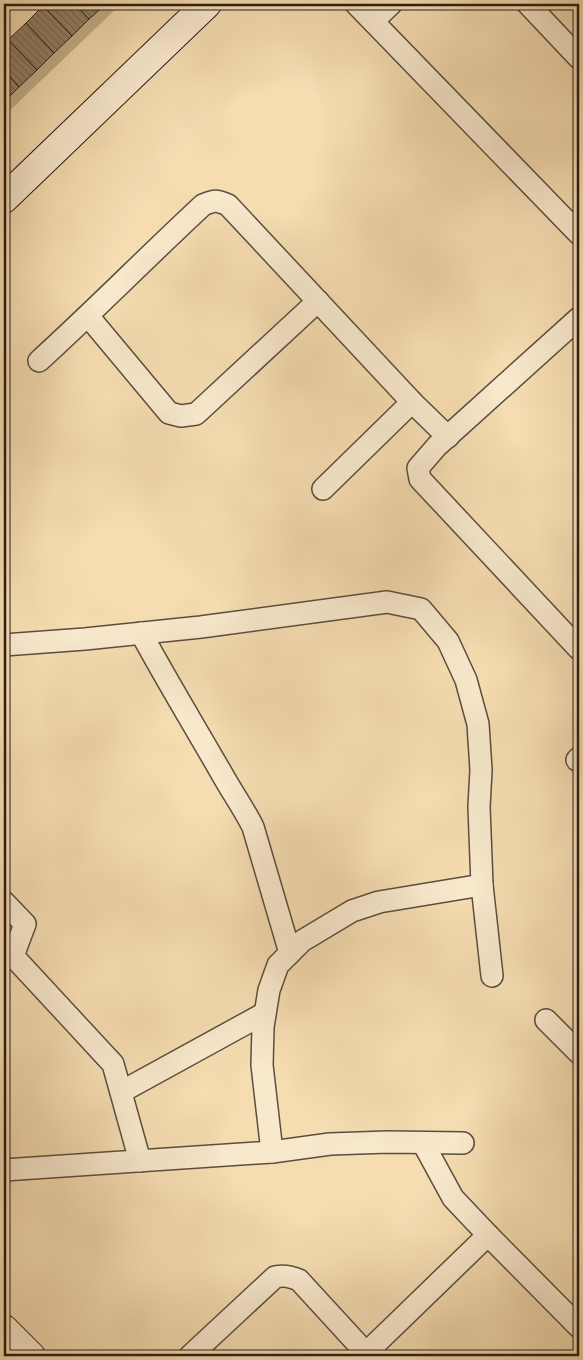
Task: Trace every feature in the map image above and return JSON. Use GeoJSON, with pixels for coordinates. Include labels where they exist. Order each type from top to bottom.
{"type":"FeatureCollection","features":[{"type":"Feature","properties":{"kind":"main road"},"geometry":{"type":"LineString","coordinates":[[4,199],[208,4]]}},
{"type":"Feature","properties":{"kind":"main road"},"geometry":{"type":"LineString","coordinates":[[4,1329],[31,1356]]}},
{"type":"Feature","properties":{"kind":"street"},"geometry":{"type":"LineString","coordinates":[[356,4],[579,234]]}},
{"type":"Feature","properties":{"kind":"street"},"geometry":{"type":"LineString","coordinates":[[373,21],[391,4]]}},
{"type":"Feature","properties":{"kind":"street"},"geometry":{"type":"LineString","coordinates":[[528,4],[579,58]]}},
{"type":"Feature","properties":{"kind":"street"},"geometry":{"type":"LineString","coordinates":[[39,361],[203,205],[218,200],[228,205],[412,402],[448,437]]}},
{"type":"Feature","properties":{"kind":"street"},"geometry":{"type":"LineString","coordinates":[[88,316],[169,413],[181,416],[196,414],[318,302]]}},
{"type":"Feature","properties":{"kind":"street"},"geometry":{"type":"LineString","coordinates":[[579,318],[428,455],[418,468],[420,479],[579,650]]}},
{"type":"Feature","properties":{"kind":"street"},"geometry":{"type":"LineString","coordinates":[[323,489],[412,402]]}},
{"type":"Feature","properties":{"kind":"street"},"geometry":{"type":"LineString","coordinates":[[4,645],[201,627],[387,602],[421,609],[448,641],[466,680],[478,724],[481,770],[479,807],[482,885],[492,976]]}},
{"type":"Feature","properties":{"kind":"street"},"geometry":{"type":"LineString","coordinates":[[141,633],[171,688],[246,812],[253,827],[290,953]]}},
{"type":"Feature","properties":{"kind":"street"},"geometry":{"type":"LineString","coordinates":[[272,1152],[262,1065],[263,1027],[269,990],[278,965],[302,941],[352,911],[379,902],[482,885]]}},
{"type":"Feature","properties":{"kind":"street"},"geometry":{"type":"LineString","coordinates":[[4,902],[25,924],[13,956],[113,1064],[140,1161]]}},
{"type":"Feature","properties":{"kind":"street"},"geometry":{"type":"LineString","coordinates":[[121,1092],[265,1012]]}},
{"type":"Feature","properties":{"kind":"street"},"geometry":{"type":"LineString","coordinates":[[546,1020],[579,1053]]}},
{"type":"Feature","properties":{"kind":"street"},"geometry":{"type":"LineString","coordinates":[[4,1170],[272,1152],[330,1144],[388,1142],[463,1143]]}},
{"type":"Feature","properties":{"kind":"street"},"geometry":{"type":"LineString","coordinates":[[423,1143],[453,1198],[579,1327]]}},
{"type":"Feature","properties":{"kind":"street"},"geometry":{"type":"LineString","coordinates":[[190,1356],[275,1278],[282,1276],[291,1276],[299,1280],[364,1354],[488,1235]]}},
{"type":"Feature","properties":{"kind":"building"},"geometry":{"type":"Polygon","coordinates":[[[45,4],[75,4],[89,19],[72,36],[43,6],[45,4]]]}},
{"type":"Feature","properties":{"kind":"building"},"geometry":{"type":"Polygon","coordinates":[[[75,4],[106,4],[89,19],[75,4]]]}},
{"type":"Feature","properties":{"kind":"building"},"geometry":{"type":"Polygon","coordinates":[[[43,6],[72,36],[54,53],[26,23],[43,6]]]}},
{"type":"Feature","properties":{"kind":"building"},"geometry":{"type":"Polygon","coordinates":[[[26,23],[54,53],[37,70],[8,40],[26,23]]]}},
{"type":"Feature","properties":{"kind":"building"},"geometry":{"type":"Polygon","coordinates":[[[8,40],[37,70],[19,87],[4,70],[4,44],[8,40]]]}},
{"type":"Feature","properties":{"kind":"building"},"geometry":{"type":"Polygon","coordinates":[[[4,70],[19,87],[4,102],[4,70]]]}}]}
